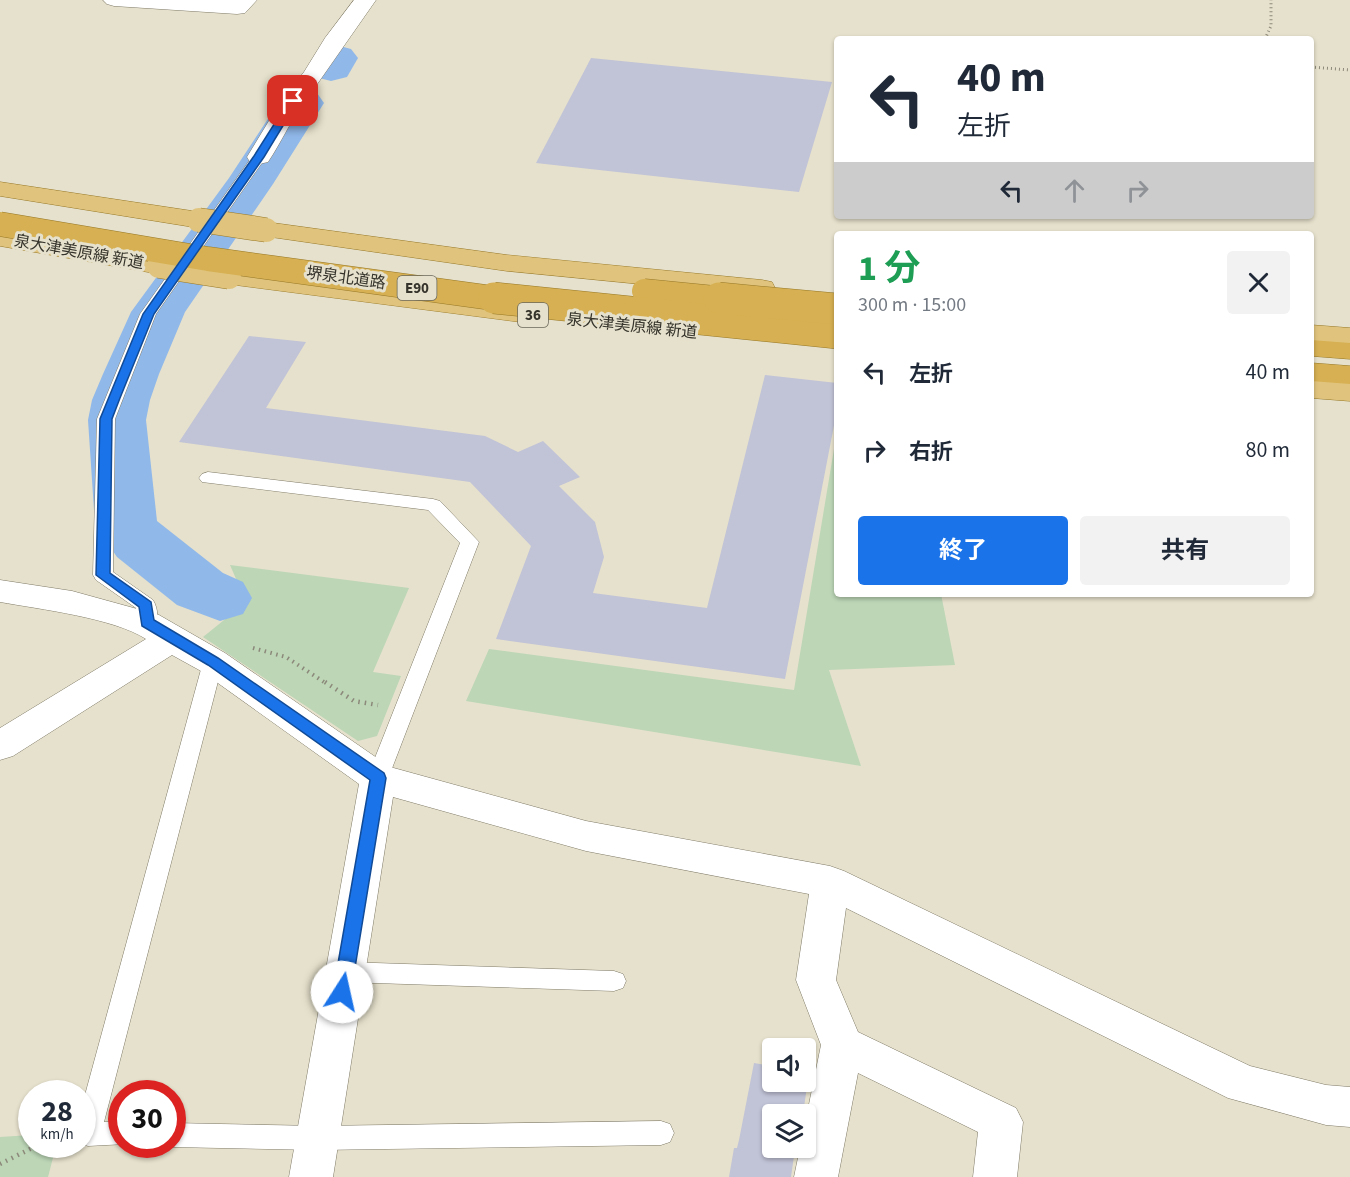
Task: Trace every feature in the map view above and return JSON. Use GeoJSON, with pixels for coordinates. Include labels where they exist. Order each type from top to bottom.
{"type":"FeatureCollection","features":[{"type":"Feature","properties":{"kind":"highway","name":"堺泉北道路"},"geometry":{"type":"LineString","coordinates":[[0,202],[228,240],[404,264],[604,287],[834,309]]}},
{"type":"Feature","properties":{"kind":"highway","name":"堺泉北道路"},"geometry":{"type":"LineString","coordinates":[[0,224],[219,261],[395,285],[596,309],[834,333]]}},
{"type":"Feature","properties":{"kind":"highway"},"geometry":{"type":"LineString","coordinates":[[1314,348],[1350,351]]}},
{"type":"Feature","properties":{"kind":"highway"},"geometry":{"type":"LineString","coordinates":[[1314,372],[1350,375]]}},
{"type":"Feature","properties":{"kind":"main road"},"geometry":{"type":"LineString","coordinates":[[0,189],[266,230],[507,262],[834,295]]}},
{"type":"Feature","properties":{"kind":"main road","name":"泉大津美原線 新道"},"geometry":{"type":"LineString","coordinates":[[0,238],[230,277],[483,310],[834,348]]}},
{"type":"Feature","properties":{"kind":"main road"},"geometry":{"type":"LineString","coordinates":[[1314,333],[1350,336]]}},
{"type":"Feature","properties":{"kind":"main road"},"geometry":{"type":"LineString","coordinates":[[1314,389],[1350,392]]}},
{"type":"Feature","properties":{"kind":"street"},"geometry":{"type":"LineString","coordinates":[[114,0],[237,8],[246,0]]}},
{"type":"Feature","properties":{"kind":"street"},"geometry":{"type":"LineString","coordinates":[[259,157],[293,101],[314,75],[336,38],[365,0]]}},
{"type":"Feature","properties":{"kind":"street"},"geometry":{"type":"LineString","coordinates":[[0,591],[72,603],[159,631],[213,662],[378,778],[586,836],[830,882],[1243,1084],[1326,1105],[1350,1107]]}},
{"type":"Feature","properties":{"kind":"street"},"geometry":{"type":"LineString","coordinates":[[0,746],[159,631]]}},
{"type":"Feature","properties":{"kind":"street"},"geometry":{"type":"LineString","coordinates":[[311,1177],[378,778]]}},
{"type":"Feature","properties":{"kind":"street"},"geometry":{"type":"LineString","coordinates":[[816,1177],[842,1045],[816,980],[830,882]]}},
{"type":"Feature","properties":{"kind":"street"},"geometry":{"type":"LineString","coordinates":[[842,1045],[1001,1122],[995,1177]]}},
{"type":"Feature","properties":{"kind":"lane"},"geometry":{"type":"LineString","coordinates":[[159,631],[146,605],[103,575],[106,419],[148,314],[259,157]]}},
{"type":"Feature","properties":{"kind":"lane"},"geometry":{"type":"LineString","coordinates":[[208,478],[434,505],[470,542],[378,778]]}},
{"type":"Feature","properties":{"kind":"lane"},"geometry":{"type":"LineString","coordinates":[[108,1134],[88,1134],[213,662]]}},
{"type":"Feature","properties":{"kind":"lane"},"geometry":{"type":"LineString","coordinates":[[345,972],[614,981]]}},
{"type":"Feature","properties":{"kind":"lane"},"geometry":{"type":"LineString","coordinates":[[186,1135],[317,1138],[661,1133]]}},
{"type":"Feature","properties":{"kind":"path"},"geometry":{"type":"LineString","coordinates":[[1266,36],[1271,26],[1271,0]]}},
{"type":"Feature","properties":{"kind":"path"},"geometry":{"type":"LineString","coordinates":[[1314,67],[1350,70]]}},
{"type":"Feature","properties":{"kind":"path"},"geometry":{"type":"LineString","coordinates":[[286,657],[354,701],[389,706]]}},
{"type":"Feature","properties":{"kind":"path"},"geometry":{"type":"LineString","coordinates":[[0,1164],[18,1155]]}},
{"type":"Feature","properties":{"kind":"green space"},"geometry":{"type":"Polygon","coordinates":[[[834,449],[834,597],[942,597],[955,665],[829,670],[861,766],[466,701],[489,649],[794,690],[834,449]]]}},
{"type":"Feature","properties":{"kind":"green space"},"geometry":{"type":"Polygon","coordinates":[[[230,565],[409,588],[373,672],[401,676],[377,736],[358,741],[203,637],[234,612],[243,595],[230,565]]]}},
{"type":"Feature","properties":{"kind":"green space"},"geometry":{"type":"Polygon","coordinates":[[[18,1136],[18,1158],[53,1158],[48,1177],[0,1177],[0,1137],[18,1136]]]}},
{"type":"Feature","properties":{"kind":"building"},"geometry":{"type":"Polygon","coordinates":[[[591,58],[832,82],[799,192],[536,163],[591,58]]]}},
{"type":"Feature","properties":{"kind":"building"},"geometry":{"type":"Polygon","coordinates":[[[249,336],[306,342],[266,408],[485,436],[518,452],[543,441],[580,477],[559,486],[595,522],[604,557],[593,593],[707,608],[765,375],[834,383],[834,426],[785,679],[496,639],[531,546],[470,482],[179,442],[249,336]]]}},
{"type":"Feature","properties":{"kind":"building"},"geometry":{"type":"Polygon","coordinates":[[[754,1063],[762,1064],[762,1092],[806,1092],[804,1104],[762,1104],[762,1158],[794,1158],[791,1177],[729,1177],[734,1148],[737,1148],[754,1063]]]}},
{"type":"Feature","properties":{"kind":"waterway"},"geometry":{"type":"LineString","coordinates":[[331,68],[336,58]]}},
{"type":"Feature","properties":{"kind":"waterway"},"geometry":{"type":"LineString","coordinates":[[220,598],[200,589],[139,542],[126,525],[117,420],[121,400],[158,312],[249,184],[301,103]]}},
{"type":"Feature","properties":{"kind":"route"},"geometry":{"type":"LineString","coordinates":[[293,101],[259,157],[148,314],[114,398],[106,419],[103,575],[146,605],[147,623],[213,662],[378,778],[342,992]]}}]}
